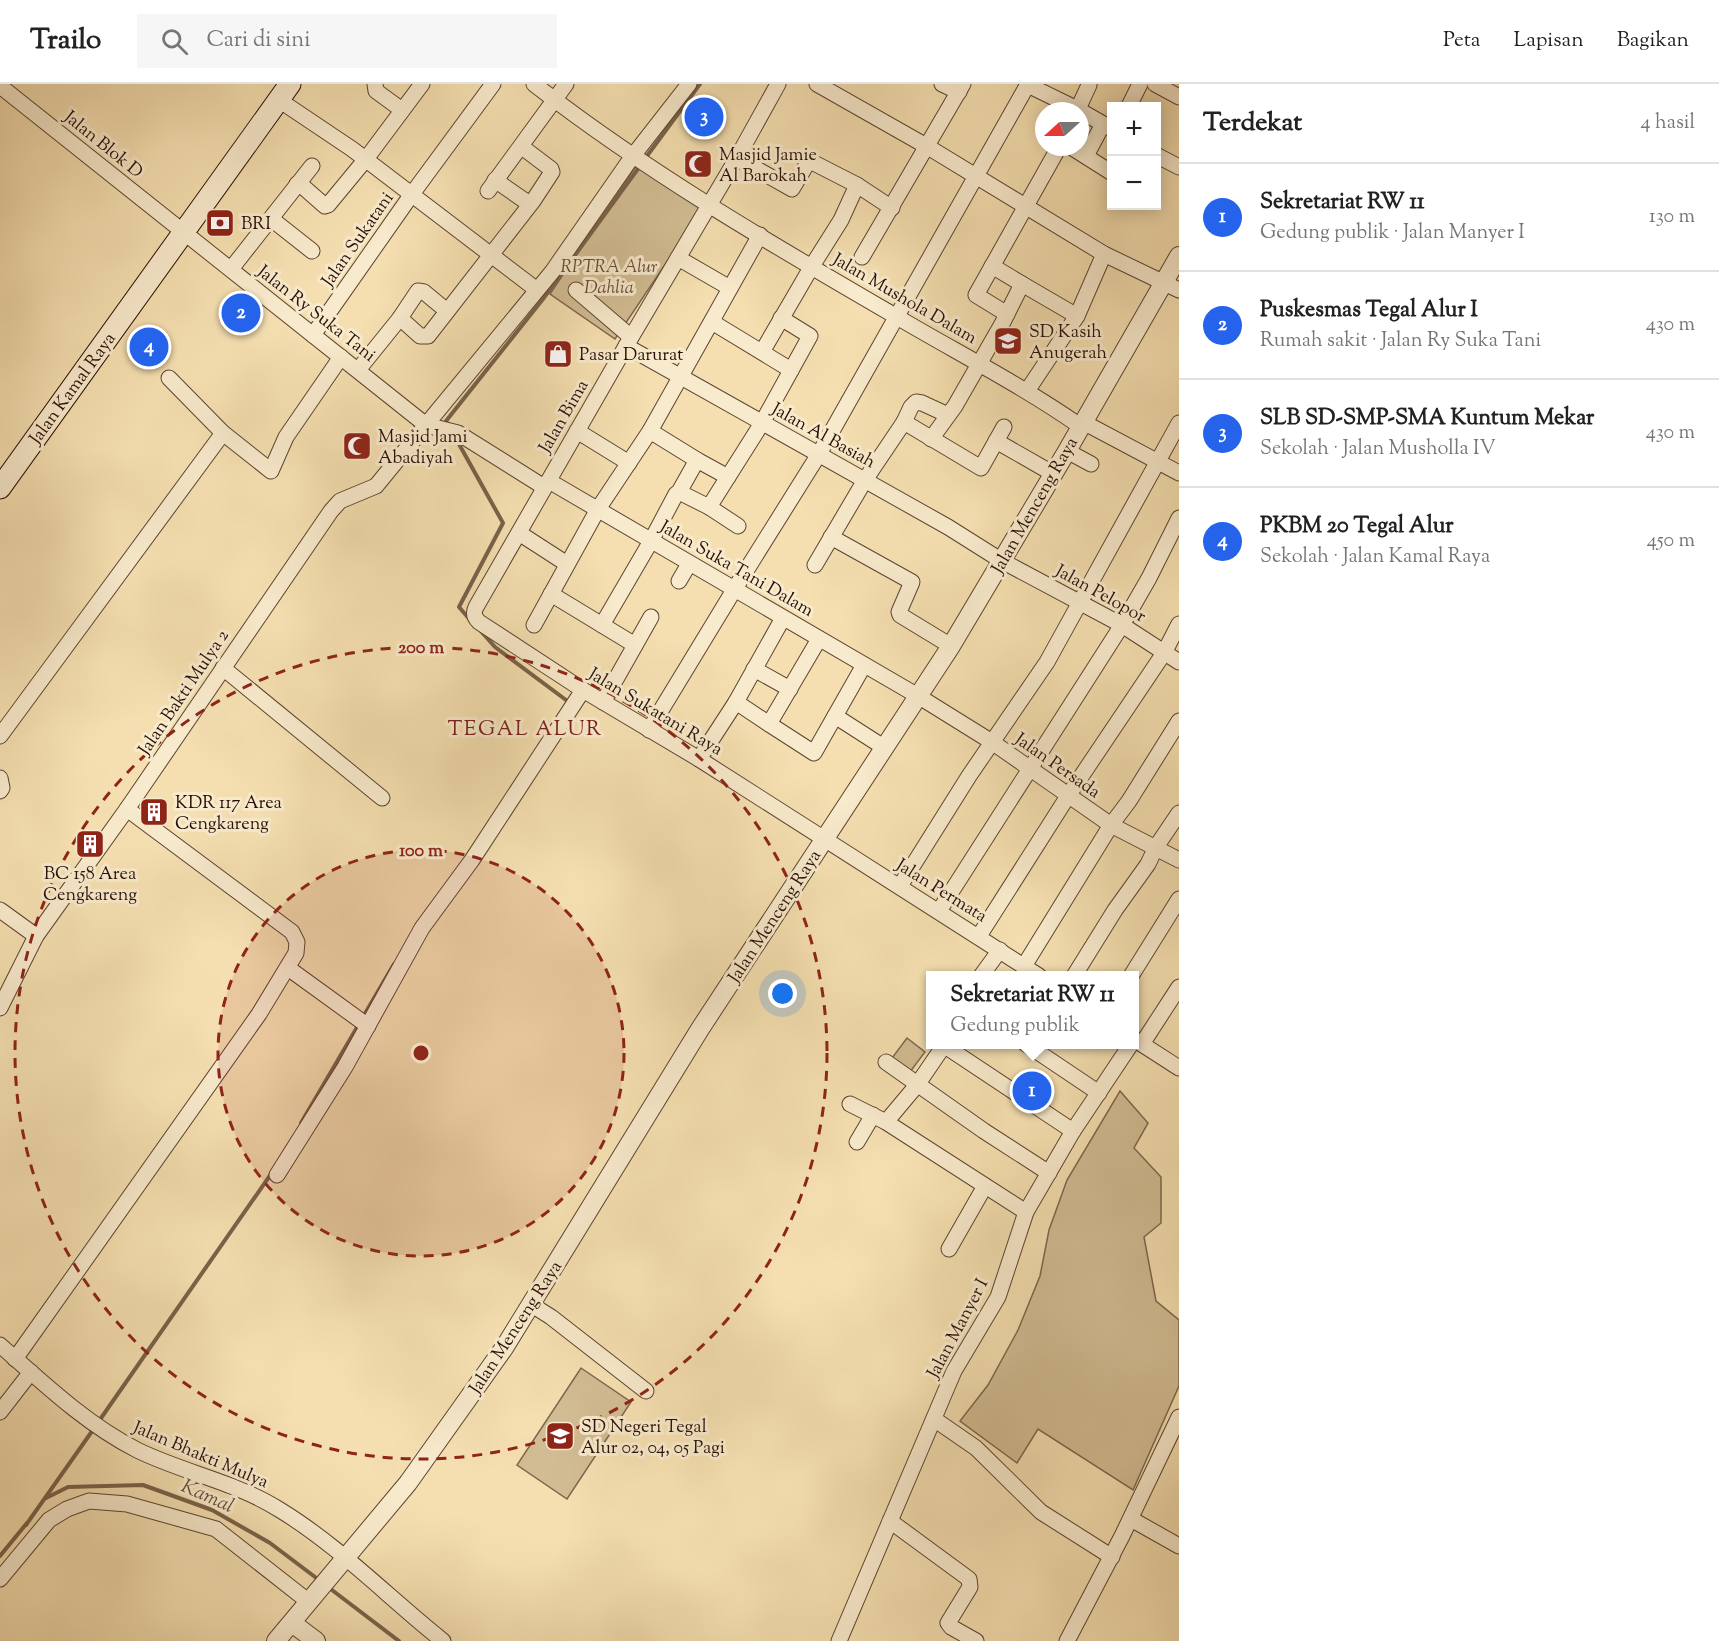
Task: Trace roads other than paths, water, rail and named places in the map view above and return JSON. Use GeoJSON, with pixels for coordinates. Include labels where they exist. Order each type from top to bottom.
{"type":"FeatureCollection","features":[{"type":"Feature","properties":{"kind":"main road","name":"Jalan Kamal Raya"},"geometry":{"type":"LineString","coordinates":[[0,488],[285,92]]}},
{"type":"Feature","properties":{"kind":"street"},"geometry":{"type":"LineString","coordinates":[[375,84],[376,91],[402,110]]}},
{"type":"Feature","properties":{"kind":"street"},"geometry":{"type":"LineString","coordinates":[[297,184],[327,206],[366,159],[422,84]]}},
{"type":"Feature","properties":{"kind":"street"},"geometry":{"type":"LineString","coordinates":[[412,194],[494,84]]}},
{"type":"Feature","properties":{"kind":"street","name":"Jalan Mushola Dalam"},"geometry":{"type":"LineString","coordinates":[[534,84],[639,161],[760,235],[1081,424],[1158,460],[1179,473]]}},
{"type":"Feature","properties":{"kind":"street"},"geometry":{"type":"LineString","coordinates":[[530,203],[491,186],[522,147],[566,84]]}},
{"type":"Feature","properties":{"kind":"street"},"geometry":{"type":"LineString","coordinates":[[426,425],[639,161],[689,84]]}},
{"type":"Feature","properties":{"kind":"street","name":"Jalan Bima"},"geometry":{"type":"LineString","coordinates":[[474,612],[778,84]]}},
{"type":"Feature","properties":{"kind":"street"},"geometry":{"type":"LineString","coordinates":[[817,84],[845,91],[928,147],[1104,254],[1172,286]]}},
{"type":"Feature","properties":{"kind":"street"},"geometry":{"type":"LineString","coordinates":[[862,257],[961,88],[942,84]]}},
{"type":"Feature","properties":{"kind":"street"},"geometry":{"type":"LineString","coordinates":[[1131,102],[1140,84]]}},
{"type":"Feature","properties":{"kind":"street"},"geometry":{"type":"LineString","coordinates":[[1155,84],[1179,97]]}},
{"type":"Feature","properties":{"kind":"street"},"geometry":{"type":"LineString","coordinates":[[649,730],[819,454],[1028,85],[1061,102]]}},
{"type":"Feature","properties":{"kind":"street"},"geometry":{"type":"LineString","coordinates":[[1081,102],[1089,85]]}},
{"type":"Feature","properties":{"kind":"street","name":"Jalan Blok D"},"geometry":{"type":"LineString","coordinates":[[0,86],[183,233]]}},
{"type":"Feature","properties":{"kind":"street","name":"Jalan Sukatani"},"geometry":{"type":"LineString","coordinates":[[285,92],[366,159],[537,290]]}},
{"type":"Feature","properties":{"kind":"street"},"geometry":{"type":"LineString","coordinates":[[1089,116],[1107,126],[1089,152]]}},
{"type":"Feature","properties":{"kind":"street"},"geometry":{"type":"LineString","coordinates":[[400,318],[424,337],[428,336],[530,203],[552,172],[522,147]]}},
{"type":"Feature","properties":{"kind":"street"},"geometry":{"type":"LineString","coordinates":[[1007,314],[976,295],[1054,156]]}},
{"type":"Feature","properties":{"kind":"street"},"geometry":{"type":"LineString","coordinates":[[1086,156],[1107,170]]}},
{"type":"Feature","properties":{"kind":"street"},"geometry":{"type":"LineString","coordinates":[[1158,156],[1179,167]]}},
{"type":"Feature","properties":{"kind":"street"},"geometry":{"type":"LineString","coordinates":[[737,158],[792,189],[811,161],[892,208]]}},
{"type":"Feature","properties":{"kind":"street"},"geometry":{"type":"LineString","coordinates":[[231,269],[312,166]]}},
{"type":"Feature","properties":{"kind":"street"},"geometry":{"type":"LineString","coordinates":[[762,352],[841,220],[857,186]]}},
{"type":"Feature","properties":{"kind":"street","name":"Jalan Sukatani"},"geometry":{"type":"LineString","coordinates":[[313,335],[412,194]]}},
{"type":"Feature","properties":{"kind":"street","name":"Jalan Sukatani"},"geometry":{"type":"LineString","coordinates":[[273,217],[274,221],[312,251]]}},
{"type":"Feature","properties":{"kind":"street","name":"Jalan Ry Suka Tani"},"geometry":{"type":"LineString","coordinates":[[183,233],[426,425],[452,431],[547,484]]}},
{"type":"Feature","properties":{"kind":"street"},"geometry":{"type":"LineString","coordinates":[[534,626],[598,509],[650,431],[760,235]]}},
{"type":"Feature","properties":{"kind":"street"},"geometry":{"type":"LineString","coordinates":[[1027,391],[1077,316],[1104,254]]}},
{"type":"Feature","properties":{"kind":"street","name":"Jalan Menceng Raya"},"geometry":{"type":"LineString","coordinates":[[276,1641],[408,1483],[532,1305],[700,1029],[885,748],[912,692],[951,646],[1081,424],[1172,286],[1179,256]]}},
{"type":"Feature","properties":{"kind":"street"},"geometry":{"type":"LineString","coordinates":[[678,258],[730,288]]}},
{"type":"Feature","properties":{"kind":"street"},"geometry":{"type":"LineString","coordinates":[[992,266],[1077,316]]}},
{"type":"Feature","properties":{"kind":"street"},"geometry":{"type":"LineString","coordinates":[[931,439],[955,406],[1022,284]]}},
{"type":"Feature","properties":{"kind":"street","name":"Jalan Al Basiah"},"geometry":{"type":"LineString","coordinates":[[576,290],[629,342],[681,377],[948,527],[1002,561]]}},
{"type":"Feature","properties":{"kind":"street"},"geometry":{"type":"LineString","coordinates":[[358,370],[400,318],[418,291],[447,311]]}},
{"type":"Feature","properties":{"kind":"street"},"geometry":{"type":"LineString","coordinates":[[709,507],[762,423],[810,336],[781,318]]}},
{"type":"Feature","properties":{"kind":"street"},"geometry":{"type":"LineString","coordinates":[[712,322],[791,370]]}},
{"type":"Feature","properties":{"kind":"street"},"geometry":{"type":"LineString","coordinates":[[169,378],[223,433],[271,471],[286,437],[341,357]]}},
{"type":"Feature","properties":{"kind":"street"},"geometry":{"type":"LineString","coordinates":[[814,565],[865,480],[904,422],[911,407],[916,402],[922,403],[948,415]]}},
{"type":"Feature","properties":{"kind":"street"},"geometry":{"type":"LineString","coordinates":[[904,422],[981,468],[1004,427]]}},
{"type":"Feature","properties":{"kind":"street"},"geometry":{"type":"LineString","coordinates":[[900,886],[992,742],[1047,662],[1179,423]]}},
{"type":"Feature","properties":{"kind":"street","name":"Jalan Bakti Mulya 2"},"geometry":{"type":"LineString","coordinates":[[0,1008],[36,936],[127,809],[331,511],[340,501],[376,486],[426,425]]}},
{"type":"Feature","properties":{"kind":"street"},"geometry":{"type":"LineString","coordinates":[[577,431],[629,463]]}},
{"type":"Feature","properties":{"kind":"street"},"geometry":{"type":"LineString","coordinates":[[650,431],[728,477]]}},
{"type":"Feature","properties":{"kind":"street"},"geometry":{"type":"LineString","coordinates":[[0,736],[223,433]]}},
{"type":"Feature","properties":{"kind":"street"},"geometry":{"type":"LineString","coordinates":[[996,441],[1052,473]]}},
{"type":"Feature","properties":{"kind":"street"},"geometry":{"type":"LineString","coordinates":[[1067,451],[1091,464]]}},
{"type":"Feature","properties":{"kind":"street"},"geometry":{"type":"LineString","coordinates":[[602,625],[697,460]]}},
{"type":"Feature","properties":{"kind":"street","name":"Jalan Suka Tani Dalam"},"geometry":{"type":"LineString","coordinates":[[547,484],[598,509],[912,692]]}},
{"type":"Feature","properties":{"kind":"street"},"geometry":{"type":"LineString","coordinates":[[680,492],[738,526]]}},
{"type":"Feature","properties":{"kind":"street"},"geometry":{"type":"LineString","coordinates":[[939,911],[1122,625],[1179,518]]}},
{"type":"Feature","properties":{"kind":"street"},"geometry":{"type":"LineString","coordinates":[[519,533],[567,564]]}},
{"type":"Feature","properties":{"kind":"street"},"geometry":{"type":"LineString","coordinates":[[831,537],[912,582],[899,612],[900,615],[951,646]]}},
{"type":"Feature","properties":{"kind":"street","name":"Jalan Pelopor"},"geometry":{"type":"LineString","coordinates":[[1002,561],[1122,625],[1179,662]]}},
{"type":"Feature","properties":{"kind":"street"},"geometry":{"type":"LineString","coordinates":[[679,581],[689,564]]}},
{"type":"Feature","properties":{"kind":"street"},"geometry":{"type":"LineString","coordinates":[[551,594],[635,645]]}},
{"type":"Feature","properties":{"kind":"street","name":"Jalan Sukatani Raya"},"geometry":{"type":"LineString","coordinates":[[474,612],[479,622],[583,690],[699,759],[824,840]]}},
{"type":"Feature","properties":{"kind":"street"},"geometry":{"type":"LineString","coordinates":[[603,702],[651,617]]}},
{"type":"Feature","properties":{"kind":"street"},"geometry":{"type":"LineString","coordinates":[[699,759],[736,702],[783,618]]}},
{"type":"Feature","properties":{"kind":"street"},"geometry":{"type":"LineString","coordinates":[[979,936],[1068,796],[1164,653],[1179,624]]}},
{"type":"Feature","properties":{"kind":"street"},"geometry":{"type":"LineString","coordinates":[[769,724],[819,639]]}},
{"type":"Feature","properties":{"kind":"street"},"geometry":{"type":"LineString","coordinates":[[736,702],[814,753],[864,665]]}},
{"type":"Feature","properties":{"kind":"street"},"geometry":{"type":"LineString","coordinates":[[223,668],[382,798]]}},
{"type":"Feature","properties":{"kind":"street"},"geometry":{"type":"LineString","coordinates":[[754,669],[790,689]]}},
{"type":"Feature","properties":{"kind":"street"},"geometry":{"type":"LineString","coordinates":[[278,1175],[345,1067],[363,1022],[422,928],[472,860],[583,690]]}},
{"type":"Feature","properties":{"kind":"street","name":"Jalan Persada"},"geometry":{"type":"LineString","coordinates":[[912,692],[992,742],[1111,825],[1179,860]]}},
{"type":"Feature","properties":{"kind":"street"},"geometry":{"type":"LineString","coordinates":[[834,716],[885,748]]}},
{"type":"Feature","properties":{"kind":"street"},"geometry":{"type":"LineString","coordinates":[[1024,966],[1111,825],[1129,801],[1179,721]]}},
{"type":"Feature","properties":{"kind":"street"},"geometry":{"type":"LineString","coordinates":[[0,778],[2,788],[0,791]]}},
{"type":"Feature","properties":{"kind":"street"},"geometry":{"type":"LineString","coordinates":[[15,1359],[259,1014],[288,968],[297,948],[292,932],[127,809]]}},
{"type":"Feature","properties":{"kind":"street"},"geometry":{"type":"LineString","coordinates":[[1077,971],[1179,813]]}},
{"type":"Feature","properties":{"kind":"street","name":"Jalan Permata"},"geometry":{"type":"LineString","coordinates":[[824,840],[1032,971]]}},
{"type":"Feature","properties":{"kind":"street"},"geometry":{"type":"LineString","coordinates":[[1134,971],[1179,899]]}},
{"type":"Feature","properties":{"kind":"street"},"geometry":{"type":"LineString","coordinates":[[0,910],[36,936]]}},
{"type":"Feature","properties":{"kind":"street"},"geometry":{"type":"LineString","coordinates":[[984,971],[1000,950]]}},
{"type":"Feature","properties":{"kind":"street"},"geometry":{"type":"LineString","coordinates":[[288,968],[363,1022]]}},
{"type":"Feature","properties":{"kind":"street","name":"Jalan Manyer I"},"geometry":{"type":"LineString","coordinates":[[1139,1036],[1179,987]]}},
{"type":"Feature","properties":{"kind":"street"},"geometry":{"type":"LineString","coordinates":[[1139,1043],[1179,1068]]}},
{"type":"Feature","properties":{"kind":"street"},"geometry":{"type":"LineString","coordinates":[[857,1142],[879,1118],[917,1084],[942,1049]]}},
{"type":"Feature","properties":{"kind":"street"},"geometry":{"type":"LineString","coordinates":[[951,1049],[1073,1131]]}},
{"type":"Feature","properties":{"kind":"street"},"geometry":{"type":"LineString","coordinates":[[1033,1049],[1099,1093]]}},
{"type":"Feature","properties":{"kind":"street","name":"Jalan Manyer I"},"geometry":{"type":"LineString","coordinates":[[838,1641],[954,1371],[998,1297],[1026,1212],[1073,1131],[1129,1049]]}},
{"type":"Feature","properties":{"kind":"street"},"geometry":{"type":"LineString","coordinates":[[886,1062],[1014,1152],[1049,1173]]}},
{"type":"Feature","properties":{"kind":"street"},"geometry":{"type":"LineString","coordinates":[[850,1104],[879,1118],[1026,1212]]}},
{"type":"Feature","properties":{"kind":"street"},"geometry":{"type":"LineString","coordinates":[[949,1249],[985,1186]]}},
{"type":"Feature","properties":{"kind":"street"},"geometry":{"type":"LineString","coordinates":[[532,1305],[551,1317],[646,1391]]}},
{"type":"Feature","properties":{"kind":"street","name":"Jalan Bhakti Mulya"},"geometry":{"type":"LineString","coordinates":[[0,1345],[103,1430],[140,1451],[243,1491],[279,1509],[308,1528],[339,1566],[443,1641]]}},
{"type":"Feature","properties":{"kind":"street"},"geometry":{"type":"LineString","coordinates":[[0,1412],[31,1372]]}},
{"type":"Feature","properties":{"kind":"street"},"geometry":{"type":"LineString","coordinates":[[1067,1641],[1131,1519],[1179,1417]]}},
{"type":"Feature","properties":{"kind":"street"},"geometry":{"type":"LineString","coordinates":[[934,1419],[976,1448],[1041,1512],[1112,1557]]}},
{"type":"Feature","properties":{"kind":"street"},"geometry":{"type":"LineString","coordinates":[[0,1579],[49,1520],[67,1509],[89,1501],[127,1504],[216,1529],[312,1598]]}},
{"type":"Feature","properties":{"kind":"street"},"geometry":{"type":"LineString","coordinates":[[1131,1519],[1179,1546]]}},
{"type":"Feature","properties":{"kind":"street"},"geometry":{"type":"LineString","coordinates":[[890,1521],[969,1579],[970,1587],[948,1623],[976,1641]]}},
{"type":"Feature","properties":{"kind":"street"},"geometry":{"type":"LineString","coordinates":[[292,1623],[316,1641]]}},
{"type":"Feature","properties":{"kind":"waterway"},"geometry":{"type":"LineString","coordinates":[[644,160],[700,84]]}},
{"type":"Feature","properties":{"kind":"waterway"},"geometry":{"type":"LineString","coordinates":[[449,426],[446,421],[543,299],[640,166]]}},
{"type":"Feature","properties":{"kind":"waterway"},"geometry":{"type":"LineString","coordinates":[[455,437],[503,523],[459,607],[471,621]]}},
{"type":"Feature","properties":{"kind":"waterway"},"geometry":{"type":"LineString","coordinates":[[478,628],[495,647],[570,703]]}},
{"type":"Feature","properties":{"kind":"waterway"},"geometry":{"type":"LineString","coordinates":[[363,1017],[394,964]]}},
{"type":"Feature","properties":{"kind":"waterway"},"geometry":{"type":"LineString","coordinates":[[301,1123],[359,1024]]}},
{"type":"Feature","properties":{"kind":"waterway"},"geometry":{"type":"LineString","coordinates":[[99,1421],[271,1174]]}},
{"type":"Feature","properties":{"kind":"waterway"},"geometry":{"type":"LineString","coordinates":[[26,1525],[95,1427]]}},
{"type":"Feature","properties":{"kind":"waterway","name":"Kamal"},"geometry":{"type":"LineString","coordinates":[[46,1498],[68,1487],[143,1485],[212,1510],[270,1543],[319,1580]]}},
{"type":"Feature","properties":{"kind":"waterway","name":"Kamal"},"geometry":{"type":"LineString","coordinates":[[0,1556],[27,1523]]}},
{"type":"Feature","properties":{"kind":"waterway","name":"Kamal"},"geometry":{"type":"LineString","coordinates":[[328,1587],[399,1641]]}},
{"type":"Feature","properties":{"kind":"place","name":"SLB SD-SMP-SMA Kuntum Mekar"},"geometry":{"type":"Point","coordinates":[704,117]}},
{"type":"Feature","properties":{"kind":"place","name":"Masjid Jamie Al Barokah"},"geometry":{"type":"Point","coordinates":[698,164]}},
{"type":"Feature","properties":{"kind":"place","name":"BRI"},"geometry":{"type":"Point","coordinates":[220,223]}},
{"type":"Feature","properties":{"kind":"place","name":"Puskesmas Tegal Alur I"},"geometry":{"type":"Point","coordinates":[241,313]}},
{"type":"Feature","properties":{"kind":"place","name":"SD Kasih Anugerah"},"geometry":{"type":"Point","coordinates":[1008,341]}},
{"type":"Feature","properties":{"kind":"place","name":"PKBM 20 Tegal Alur"},"geometry":{"type":"Point","coordinates":[149,347]}},
{"type":"Feature","properties":{"kind":"place","name":"Pasar Darurat"},"geometry":{"type":"Point","coordinates":[558,354]}},
{"type":"Feature","properties":{"kind":"place","name":"Masjid Jami Abadiyah"},"geometry":{"type":"Point","coordinates":[357,446]}},
{"type":"Feature","properties":{"kind":"place","name":"KDR 117 Area Cengkareng"},"geometry":{"type":"Point","coordinates":[154,812]}},
{"type":"Feature","properties":{"kind":"place","name":"BC 158 Area Cengkareng"},"geometry":{"type":"Point","coordinates":[90,844]}},
{"type":"Feature","properties":{"kind":"place","name":"Sekretariat RW 11"},"geometry":{"type":"Point","coordinates":[1032,1091]}},
{"type":"Feature","properties":{"kind":"place","name":"SD Negeri Tegal Alur 02, 04, 05 Pagi"},"geometry":{"type":"Point","coordinates":[560,1436]}},
{"type":"Feature","properties":{"kind":"district","name":"TEGAL ALUR"},"geometry":{"type":"Point","coordinates":[525,728]}},
{"type":"Feature","properties":{"kind":"park label","name":"RPTRA Alur Dahlia"},"geometry":{"type":"Point","coordinates":[609,276]}}]}
